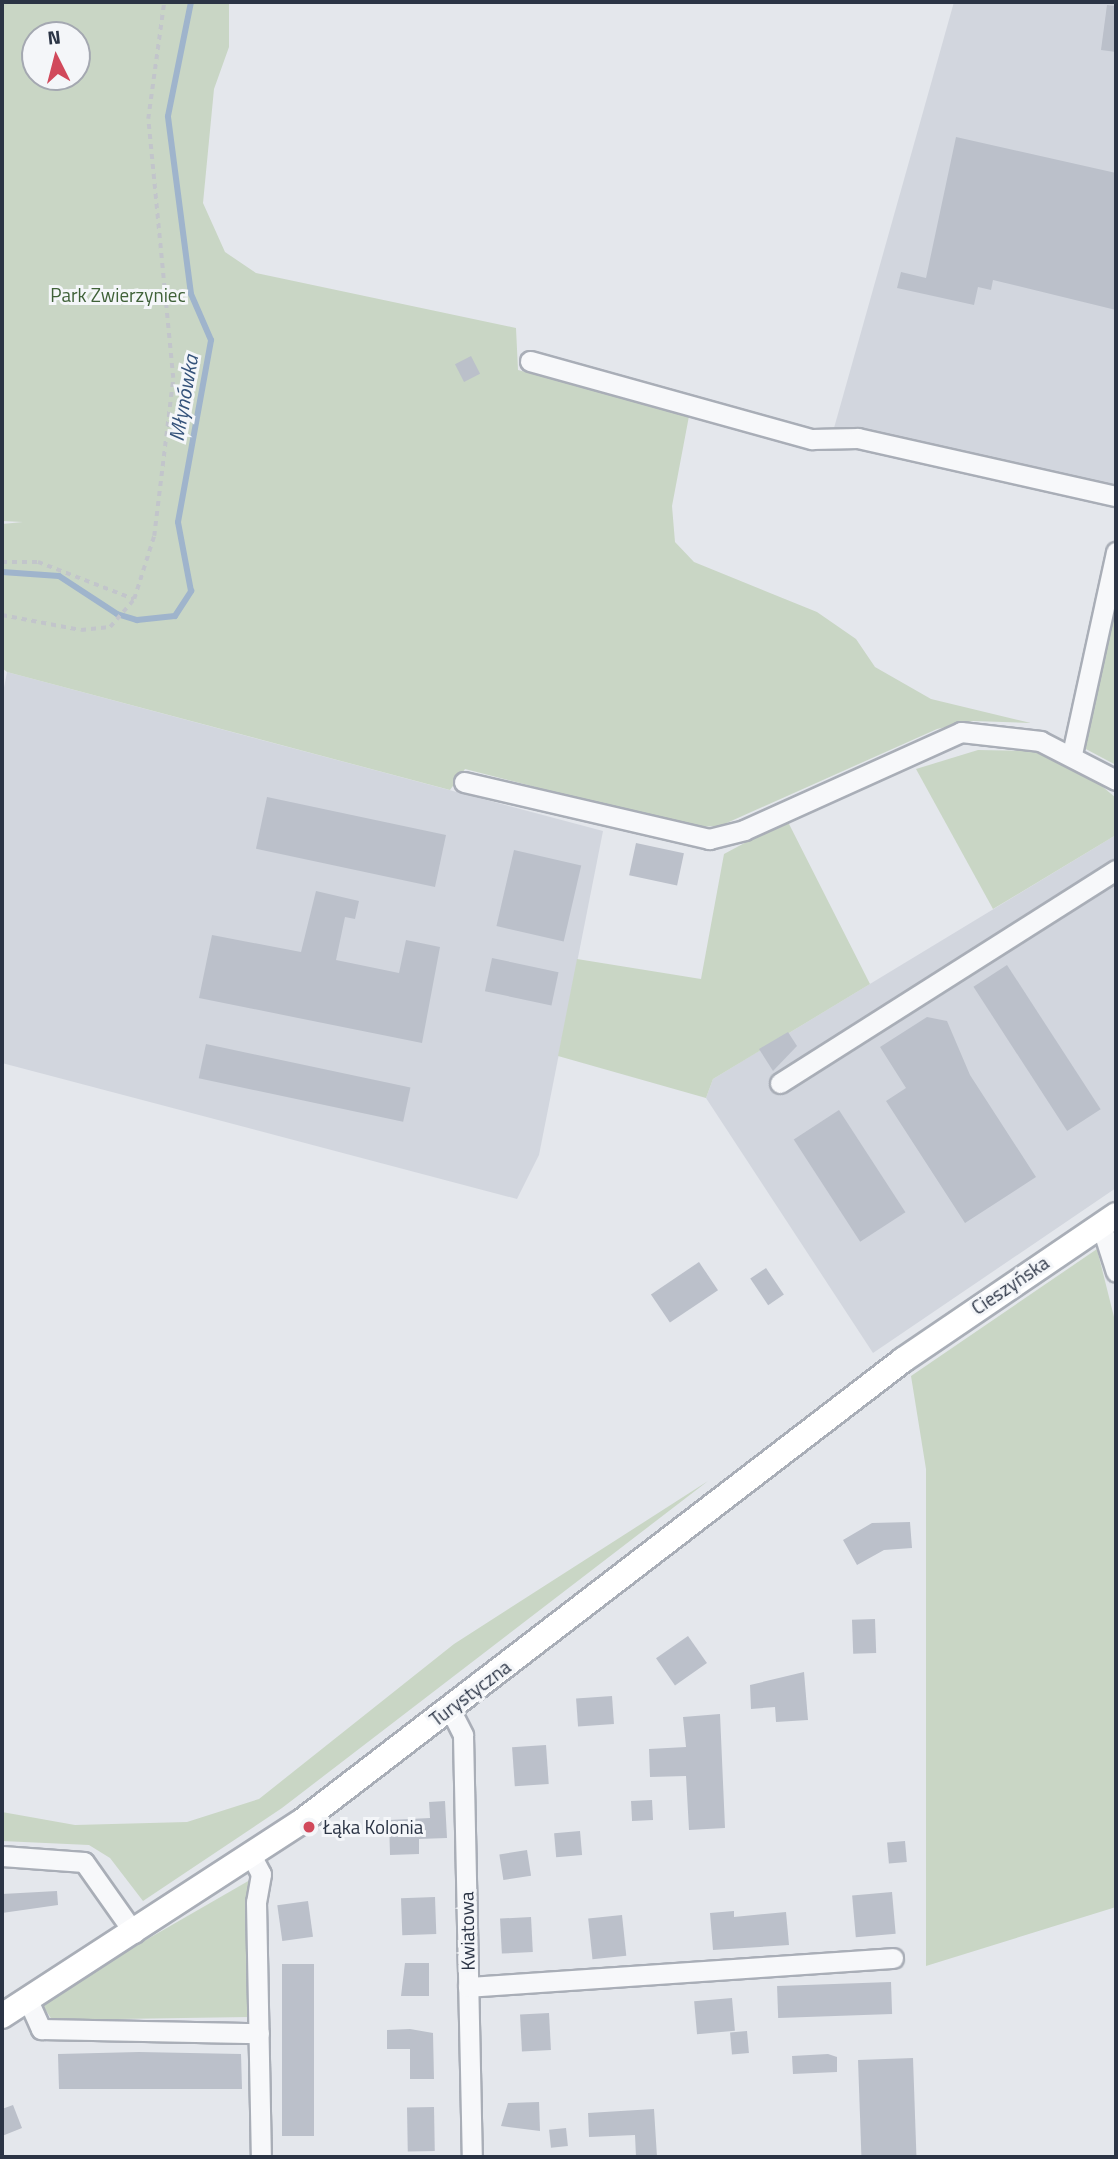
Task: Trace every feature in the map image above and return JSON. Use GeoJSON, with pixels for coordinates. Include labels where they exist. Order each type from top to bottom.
{"type":"FeatureCollection","features":[{"type":"Feature","properties":{"kind":"main road","name":"Cieszyńska"},"geometry":{"type":"LineString","coordinates":[[921,1347],[1108,1220]]}},
{"type":"Feature","properties":{"kind":"main road","name":"Turystyczna"},"geometry":{"type":"LineString","coordinates":[[2,2016],[252,1857],[450,1709],[921,1347]]}},
{"type":"Feature","properties":{"kind":"street"},"geometry":{"type":"LineString","coordinates":[[530,361],[812,439],[858,438],[1116,496]]}},
{"type":"Feature","properties":{"kind":"street"},"geometry":{"type":"LineString","coordinates":[[1072,754],[1116,552]]}},
{"type":"Feature","properties":{"kind":"street"},"geometry":{"type":"LineString","coordinates":[[464,782],[709,839],[744,830],[961,732],[1040,741],[1072,754],[1116,780]]}},
{"type":"Feature","properties":{"kind":"street"},"geometry":{"type":"LineString","coordinates":[[780,1083],[1116,870]]}},
{"type":"Feature","properties":{"kind":"street","name":"Cieszyńska"},"geometry":{"type":"LineString","coordinates":[[1108,1220],[1116,1272]]}},
{"type":"Feature","properties":{"kind":"street","name":"Kwiatowa"},"geometry":{"type":"LineString","coordinates":[[450,1709],[463,1735],[472,2157]]}},
{"type":"Feature","properties":{"kind":"street"},"geometry":{"type":"LineString","coordinates":[[2,1856],[84,1862],[134,1933]]}},
{"type":"Feature","properties":{"kind":"street"},"geometry":{"type":"LineString","coordinates":[[252,1857],[261,1874],[256,1902],[261,2157]]}},
{"type":"Feature","properties":{"kind":"street"},"geometry":{"type":"LineString","coordinates":[[468,1987],[893,1958]]}},
{"type":"Feature","properties":{"kind":"street"},"geometry":{"type":"LineString","coordinates":[[28,2000],[41,2029],[259,2033]]}},
{"type":"Feature","properties":{"kind":"path"},"geometry":{"type":"LineString","coordinates":[[2,615],[81,630],[110,627],[134,599],[154,536],[173,378],[148,119],[164,2]]}},
{"type":"Feature","properties":{"kind":"path"},"geometry":{"type":"LineString","coordinates":[[2,562],[38,562],[134,599]]}},
{"type":"Feature","properties":{"kind":"shaded area"},"geometry":{"type":"Polygon","coordinates":[[[954,2],[1116,2],[1116,486],[834,428],[954,2]]]}},
{"type":"Feature","properties":{"kind":"shaded area"},"geometry":{"type":"Polygon","coordinates":[[[7,672],[603,831],[539,1155],[517,1199],[2,1063],[2,698],[7,672]]]}},
{"type":"Feature","properties":{"kind":"shaded area"},"geometry":{"type":"Polygon","coordinates":[[[1116,835],[1116,1188],[873,1353],[706,1098],[713,1079],[1116,835]]]}},
{"type":"Feature","properties":{"kind":"green space","name":"Park Zwierzyniec"},"geometry":{"type":"Polygon","coordinates":[[[2,2],[229,2],[229,47],[214,89],[203,203],[225,252],[256,273],[516,328],[518,370],[689,416],[672,506],[675,542],[694,562],[817,612],[856,639],[875,667],[931,699],[1031,723],[973,721],[937,729],[720,826],[692,827],[465,769],[450,790],[7,672],[2,668],[2,524],[23,522],[2,521],[2,2]]]}},
{"type":"Feature","properties":{"kind":"green space"},"geometry":{"type":"Polygon","coordinates":[[[1116,585],[1116,765],[1082,747],[1116,585]]]}},
{"type":"Feature","properties":{"kind":"green space"},"geometry":{"type":"Polygon","coordinates":[[[978,750],[1033,751],[1096,781],[1116,798],[1116,835],[993,909],[916,769],[978,750]]]}},
{"type":"Feature","properties":{"kind":"green space"},"geometry":{"type":"Polygon","coordinates":[[[787,820],[870,984],[713,1079],[706,1098],[558,1056],[577,959],[701,979],[724,854],[787,820]]]}},
{"type":"Feature","properties":{"kind":"green space"},"geometry":{"type":"Polygon","coordinates":[[[1097,1249],[1116,1325],[1116,1907],[926,1966],[926,1469],[911,1376],[1097,1249]]]}},
{"type":"Feature","properties":{"kind":"green space"},"geometry":{"type":"Polygon","coordinates":[[[708,1481],[282,1808],[143,1901],[110,1858],[89,1845],[2,1841],[2,1812],[75,1825],[187,1822],[259,1799],[454,1644],[708,1481]]]}},
{"type":"Feature","properties":{"kind":"green space"},"geometry":{"type":"Polygon","coordinates":[[[250,1880],[249,2017],[52,2020],[40,2001],[250,1880]]]}},
{"type":"Feature","properties":{"kind":"building"},"geometry":{"type":"Polygon","coordinates":[[[1107,5],[1116,6],[1116,52],[1101,50],[1107,5]]]}},
{"type":"Feature","properties":{"kind":"building"},"geometry":{"type":"Polygon","coordinates":[[[956,137],[1116,173],[1116,310],[993,280],[991,290],[978,287],[974,305],[897,288],[901,272],[926,278],[956,137]]]}},
{"type":"Feature","properties":{"kind":"building"},"geometry":{"type":"Polygon","coordinates":[[[471,356],[480,374],[464,382],[455,364],[471,356]]]}},
{"type":"Feature","properties":{"kind":"building"},"geometry":{"type":"Polygon","coordinates":[[[267,797],[446,835],[435,887],[256,849],[267,797]]]}},
{"type":"Feature","properties":{"kind":"building"},"geometry":{"type":"Polygon","coordinates":[[[636,843],[684,853],[677,885],[629,875],[636,843]]]}},
{"type":"Feature","properties":{"kind":"building"},"geometry":{"type":"Polygon","coordinates":[[[514,850],[581,866],[564,942],[496,926],[514,850]]]}},
{"type":"Feature","properties":{"kind":"building"},"geometry":{"type":"Polygon","coordinates":[[[316,891],[359,901],[355,919],[345,917],[336,960],[399,973],[406,940],[440,947],[422,1043],[199,998],[212,935],[301,952],[316,891]]]}},
{"type":"Feature","properties":{"kind":"building"},"geometry":{"type":"Polygon","coordinates":[[[492,958],[559,972],[551,1005],[485,991],[492,958]]]}},
{"type":"Feature","properties":{"kind":"building"},"geometry":{"type":"Polygon","coordinates":[[[1007,965],[1101,1109],[1067,1131],[973,987],[1007,965]]]}},
{"type":"Feature","properties":{"kind":"building"},"geometry":{"type":"Polygon","coordinates":[[[927,1017],[947,1021],[970,1075],[1036,1177],[965,1223],[886,1101],[906,1088],[880,1047],[927,1017]]]}},
{"type":"Feature","properties":{"kind":"building"},"geometry":{"type":"Polygon","coordinates":[[[788,1032],[797,1046],[773,1071],[759,1049],[788,1032]]]}},
{"type":"Feature","properties":{"kind":"building"},"geometry":{"type":"Polygon","coordinates":[[[206,1044],[410,1087],[403,1122],[199,1078],[206,1044]]]}},
{"type":"Feature","properties":{"kind":"building"},"geometry":{"type":"Polygon","coordinates":[[[839,1110],[905,1212],[860,1242],[794,1139],[839,1110]]]}},
{"type":"Feature","properties":{"kind":"building"},"geometry":{"type":"Polygon","coordinates":[[[699,1262],[718,1290],[670,1323],[651,1294],[699,1262]]]}},
{"type":"Feature","properties":{"kind":"building"},"geometry":{"type":"Polygon","coordinates":[[[766,1268],[784,1295],[768,1305],[750,1279],[766,1268]]]}},
{"type":"Feature","properties":{"kind":"building"},"geometry":{"type":"Polygon","coordinates":[[[910,1522],[912,1548],[884,1550],[857,1565],[843,1540],[872,1523],[910,1522]]]}},
{"type":"Feature","properties":{"kind":"building"},"geometry":{"type":"Polygon","coordinates":[[[875,1619],[876,1653],[853,1654],[852,1620],[875,1619]]]}},
{"type":"Feature","properties":{"kind":"building"},"geometry":{"type":"Polygon","coordinates":[[[688,1636],[707,1663],[675,1685],[656,1658],[688,1636]]]}},
{"type":"Feature","properties":{"kind":"building"},"geometry":{"type":"Polygon","coordinates":[[[804,1672],[808,1720],[776,1722],[775,1707],[751,1709],[750,1685],[804,1672]]]}},
{"type":"Feature","properties":{"kind":"building"},"geometry":{"type":"Polygon","coordinates":[[[612,1696],[614,1724],[578,1726],[576,1699],[612,1696]]]}},
{"type":"Feature","properties":{"kind":"building"},"geometry":{"type":"Polygon","coordinates":[[[720,1714],[725,1828],[689,1830],[686,1776],[650,1777],[649,1749],[686,1747],[683,1717],[720,1714]]]}},
{"type":"Feature","properties":{"kind":"building"},"geometry":{"type":"Polygon","coordinates":[[[546,1745],[549,1784],[515,1786],[512,1747],[546,1745]]]}},
{"type":"Feature","properties":{"kind":"building"},"geometry":{"type":"Polygon","coordinates":[[[652,1800],[653,1820],[632,1821],[631,1801],[652,1800]]]}},
{"type":"Feature","properties":{"kind":"building"},"geometry":{"type":"Polygon","coordinates":[[[445,1801],[447,1838],[419,1839],[419,1854],[390,1855],[389,1820],[430,1818],[429,1802],[445,1801]]]}},
{"type":"Feature","properties":{"kind":"building"},"geometry":{"type":"Polygon","coordinates":[[[580,1831],[582,1855],[556,1857],[554,1833],[580,1831]]]}},
{"type":"Feature","properties":{"kind":"building"},"geometry":{"type":"Polygon","coordinates":[[[905,1841],[907,1862],[889,1863],[887,1843],[905,1841]]]}},
{"type":"Feature","properties":{"kind":"building"},"geometry":{"type":"Polygon","coordinates":[[[527,1850],[531,1876],[503,1880],[499,1854],[527,1850]]]}},
{"type":"Feature","properties":{"kind":"building"},"geometry":{"type":"Polygon","coordinates":[[[57,1891],[58,1905],[2,1913],[2,1894],[57,1891]]]}},
{"type":"Feature","properties":{"kind":"building"},"geometry":{"type":"Polygon","coordinates":[[[892,1892],[896,1934],[856,1937],[852,1895],[892,1892]]]}},
{"type":"Feature","properties":{"kind":"building"},"geometry":{"type":"Polygon","coordinates":[[[435,1897],[436,1934],[402,1935],[401,1898],[435,1897]]]}},
{"type":"Feature","properties":{"kind":"building"},"geometry":{"type":"Polygon","coordinates":[[[308,1901],[313,1937],[282,1941],[277,1905],[308,1901]]]}},
{"type":"Feature","properties":{"kind":"building"},"geometry":{"type":"Polygon","coordinates":[[[734,1911],[734,1917],[786,1912],[789,1945],[713,1950],[710,1913],[734,1911]]]}},
{"type":"Feature","properties":{"kind":"building"},"geometry":{"type":"Polygon","coordinates":[[[622,1915],[626,1956],[592,1959],[588,1919],[622,1915]]]}},
{"type":"Feature","properties":{"kind":"building"},"geometry":{"type":"Polygon","coordinates":[[[531,1917],[533,1952],[502,1954],[500,1919],[531,1917]]]}},
{"type":"Feature","properties":{"kind":"building"},"geometry":{"type":"Polygon","coordinates":[[[405,1963],[429,1963],[429,1996],[401,1996],[405,1963]]]}},
{"type":"Feature","properties":{"kind":"building"},"geometry":{"type":"Polygon","coordinates":[[[282,1964],[314,1964],[314,2136],[282,2136],[282,1964]]]}},
{"type":"Feature","properties":{"kind":"building"},"geometry":{"type":"Polygon","coordinates":[[[891,1982],[892,2014],[778,2018],[777,1986],[891,1982]]]}},
{"type":"Feature","properties":{"kind":"building"},"geometry":{"type":"Polygon","coordinates":[[[732,1998],[735,2031],[697,2034],[694,2001],[732,1998]]]}},
{"type":"Feature","properties":{"kind":"building"},"geometry":{"type":"Polygon","coordinates":[[[549,2013],[551,2050],[522,2051],[520,2015],[549,2013]]]}},
{"type":"Feature","properties":{"kind":"building"},"geometry":{"type":"Polygon","coordinates":[[[410,2029],[433,2033],[434,2079],[410,2079],[410,2049],[387,2049],[387,2030],[410,2029]]]}},
{"type":"Feature","properties":{"kind":"building"},"geometry":{"type":"Polygon","coordinates":[[[747,2031],[749,2053],[732,2054],[730,2032],[747,2031]]]}},
{"type":"Feature","properties":{"kind":"building"},"geometry":{"type":"Polygon","coordinates":[[[58,2054],[241,2054],[242,2089],[59,2089],[58,2054]]]}},
{"type":"Feature","properties":{"kind":"building"},"geometry":{"type":"Polygon","coordinates":[[[828,2054],[837,2057],[837,2072],[793,2074],[792,2056],[828,2054]]]}},
{"type":"Feature","properties":{"kind":"building"},"geometry":{"type":"Polygon","coordinates":[[[913,2058],[916,2157],[861,2157],[858,2060],[913,2058]]]}},
{"type":"Feature","properties":{"kind":"building"},"geometry":{"type":"Polygon","coordinates":[[[539,2102],[540,2131],[501,2126],[508,2103],[539,2102]]]}},
{"type":"Feature","properties":{"kind":"building"},"geometry":{"type":"Polygon","coordinates":[[[13,2105],[22,2128],[2,2136],[2,2109],[13,2105]]]}},
{"type":"Feature","properties":{"kind":"building"},"geometry":{"type":"Polygon","coordinates":[[[407,2107],[434,2107],[435,2151],[408,2151],[407,2107]]]}},
{"type":"Feature","properties":{"kind":"building"},"geometry":{"type":"Polygon","coordinates":[[[654,2109],[657,2157],[636,2157],[635,2135],[589,2137],[588,2113],[654,2109]]]}},
{"type":"Feature","properties":{"kind":"building"},"geometry":{"type":"Polygon","coordinates":[[[566,2128],[568,2146],[551,2148],[549,2130],[566,2128]]]}},
{"type":"Feature","properties":{"kind":"waterway","name":"Młynówka"},"geometry":{"type":"LineString","coordinates":[[2,572],[59,576],[117,614],[137,620],[175,616],[191,591],[178,522],[211,340],[191,294],[168,116],[191,2]]}},
{"type":"Feature","properties":{"kind":"place","name":"Łąka Kolonia"},"geometry":{"type":"Point","coordinates":[309,1827]}}]}
